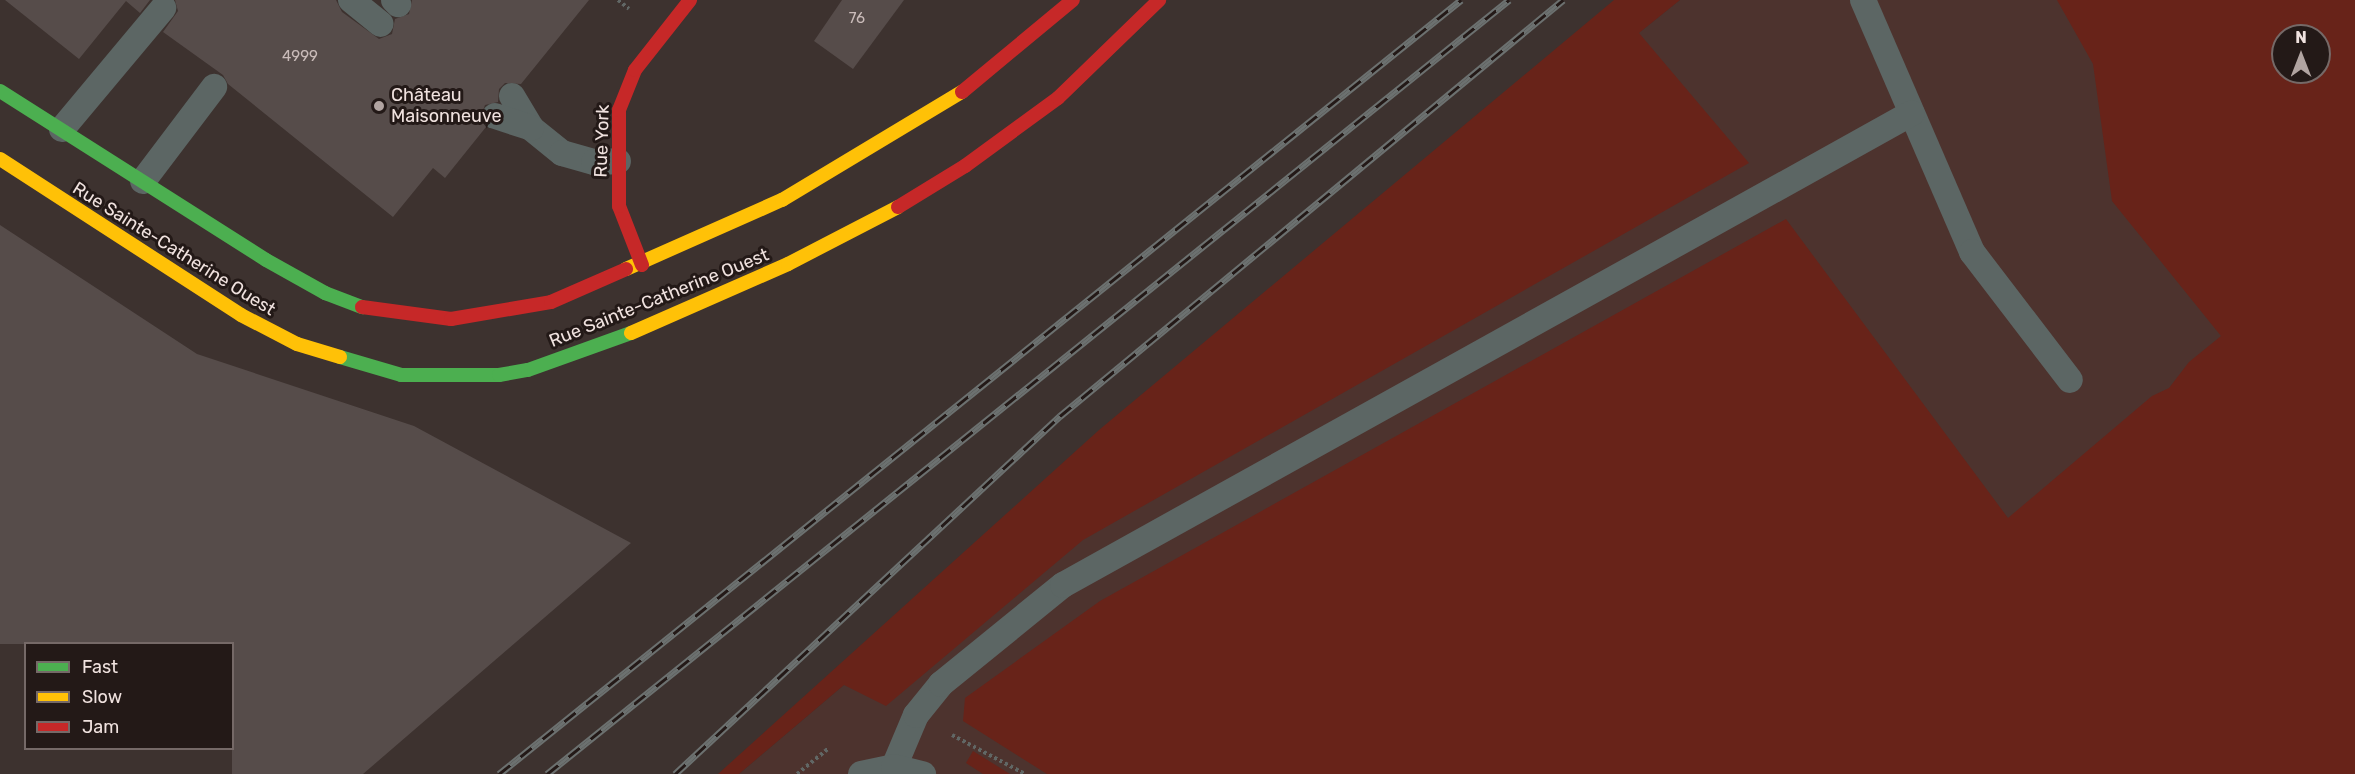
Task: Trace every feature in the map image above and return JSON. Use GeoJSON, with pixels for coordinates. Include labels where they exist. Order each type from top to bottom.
{"type":"FeatureCollection","features":[{"type":"Feature","properties":{"kind":"main road","name":"Rue York"},"geometry":{"type":"LineString","coordinates":[[642,265],[622,222],[618,161],[621,99],[635,70],[690,0]]}},
{"type":"Feature","properties":{"kind":"main road","name":"Rue Sainte-Catherine Ouest"},"geometry":{"type":"LineString","coordinates":[[0,90],[297,279],[350,304],[402,316],[451,320],[524,309],[642,265],[783,200],[893,140],[978,81],[1074,0]]}},
{"type":"Feature","properties":{"kind":"main road","name":"Rue Sainte-Catherine Ouest"},"geometry":{"type":"LineString","coordinates":[[0,159],[241,315],[297,344],[401,375],[499,375],[528,369],[624,336],[788,264],[889,213],[965,166],[1058,98],[1159,0]]}},
{"type":"Feature","properties":{"kind":"lane"},"geometry":{"type":"LineString","coordinates":[[351,0],[381,24]]}},
{"type":"Feature","properties":{"kind":"lane"},"geometry":{"type":"LineString","coordinates":[[1863,0],[1972,252],[2070,380]]}},
{"type":"Feature","properties":{"kind":"lane"},"geometry":{"type":"LineString","coordinates":[[62,129],[163,8]]}},
{"type":"Feature","properties":{"kind":"lane"},"geometry":{"type":"LineString","coordinates":[[143,181],[214,87]]}},
{"type":"Feature","properties":{"kind":"lane"},"geometry":{"type":"LineString","coordinates":[[512,96],[531,128]]}},
{"type":"Feature","properties":{"kind":"lane"},"geometry":{"type":"LineString","coordinates":[[894,767],[916,715],[941,684],[1063,585],[1912,113]]}},
{"type":"Feature","properties":{"kind":"lane"},"geometry":{"type":"LineString","coordinates":[[495,116],[531,128],[570,157],[618,161]]}},
{"type":"Feature","properties":{"kind":"lane"},"geometry":{"type":"LineString","coordinates":[[861,774],[894,767],[923,774]]}},
{"type":"Feature","properties":{"kind":"path"},"geometry":{"type":"LineString","coordinates":[[618,0],[629,9]]}},
{"type":"Feature","properties":{"kind":"path"},"geometry":{"type":"LineString","coordinates":[[941,730],[1025,774]]}},
{"type":"Feature","properties":{"kind":"shaded area"},"geometry":{"type":"Polygon","coordinates":[[[1614,0],[1680,0],[1639,33],[1749,163],[1083,540],[886,706],[844,685],[739,774],[718,774],[1099,430],[1614,0]]]}},
{"type":"Feature","properties":{"kind":"shaded area"},"geometry":{"type":"Polygon","coordinates":[[[1680,0],[2355,0],[2355,774],[739,774],[1214,371],[1680,0]]]}},
{"type":"Feature","properties":{"kind":"shaded area"},"geometry":{"type":"Polygon","coordinates":[[[2057,0],[2355,0],[2355,774],[1047,774],[963,721],[965,698],[1100,601],[1786,219],[2008,518],[2152,396],[2169,388],[2189,362],[2221,336],[2112,201],[2093,64],[2057,0]]]}},
{"type":"Feature","properties":{"kind":"shaded area"},"geometry":{"type":"Polygon","coordinates":[[[973,751],[1010,774],[983,774],[966,763],[973,751]]]}},
{"type":"Feature","properties":{"kind":"building"},"geometry":{"type":"Polygon","coordinates":[[[5,0],[150,0],[140,13],[126,1],[79,59],[5,0]]]}},
{"type":"Feature","properties":{"kind":"building","name":"Château Maisonneuve"},"geometry":{"type":"Polygon","coordinates":[[[175,0],[336,0],[342,12],[379,39],[392,34],[395,19],[409,14],[412,0],[589,0],[521,84],[505,83],[499,89],[498,102],[485,105],[480,118],[486,127],[445,178],[433,168],[393,217],[228,84],[223,75],[163,32],[178,11],[175,0]]]}},
{"type":"Feature","properties":{"kind":"building"},"geometry":{"type":"Polygon","coordinates":[[[842,0],[904,0],[853,69],[814,41],[842,0]]]}},
{"type":"Feature","properties":{"kind":"building"},"geometry":{"type":"Polygon","coordinates":[[[0,225],[197,354],[414,426],[631,543],[363,774],[232,774],[234,642],[0,644],[0,225]]]}},
{"type":"Feature","properties":{"kind":"railway"},"geometry":{"type":"LineString","coordinates":[[499,774],[1461,0]]}},
{"type":"Feature","properties":{"kind":"railway"},"geometry":{"type":"LineString","coordinates":[[547,774],[1509,0]]}},
{"type":"Feature","properties":{"kind":"railway"},"geometry":{"type":"LineString","coordinates":[[675,774],[1060,416],[1563,0]]}},
{"type":"Feature","properties":{"kind":"traffic: fast"},"geometry":{"type":"LineString","coordinates":[[0,91],[266,260],[325,293],[362,307]]}},
{"type":"Feature","properties":{"kind":"traffic: fast"},"geometry":{"type":"LineString","coordinates":[[340,357],[401,375],[499,375],[528,370],[631,333]]}},
{"type":"Feature","properties":{"kind":"traffic: slow"},"geometry":{"type":"LineString","coordinates":[[626,269],[782,200],[962,92]]}},
{"type":"Feature","properties":{"kind":"traffic: slow"},"geometry":{"type":"LineString","coordinates":[[0,159],[241,315],[297,344],[340,357]]}},
{"type":"Feature","properties":{"kind":"traffic: slow"},"geometry":{"type":"LineString","coordinates":[[631,333],[788,264],[898,207]]}},
{"type":"Feature","properties":{"kind":"traffic: jam"},"geometry":{"type":"LineString","coordinates":[[642,265],[619,206],[619,110],[635,70],[690,0]]}},
{"type":"Feature","properties":{"kind":"traffic: jam"},"geometry":{"type":"LineString","coordinates":[[962,92],[1073,0]]}},
{"type":"Feature","properties":{"kind":"traffic: jam"},"geometry":{"type":"LineString","coordinates":[[898,207],[965,166],[1058,98],[1159,0]]}},
{"type":"Feature","properties":{"kind":"traffic: jam"},"geometry":{"type":"LineString","coordinates":[[362,307],[451,319],[551,302],[626,269]]}},
{"type":"Feature","properties":{"kind":"place","name":"Château Maisonneuve"},"geometry":{"type":"Point","coordinates":[379,106]}}]}
